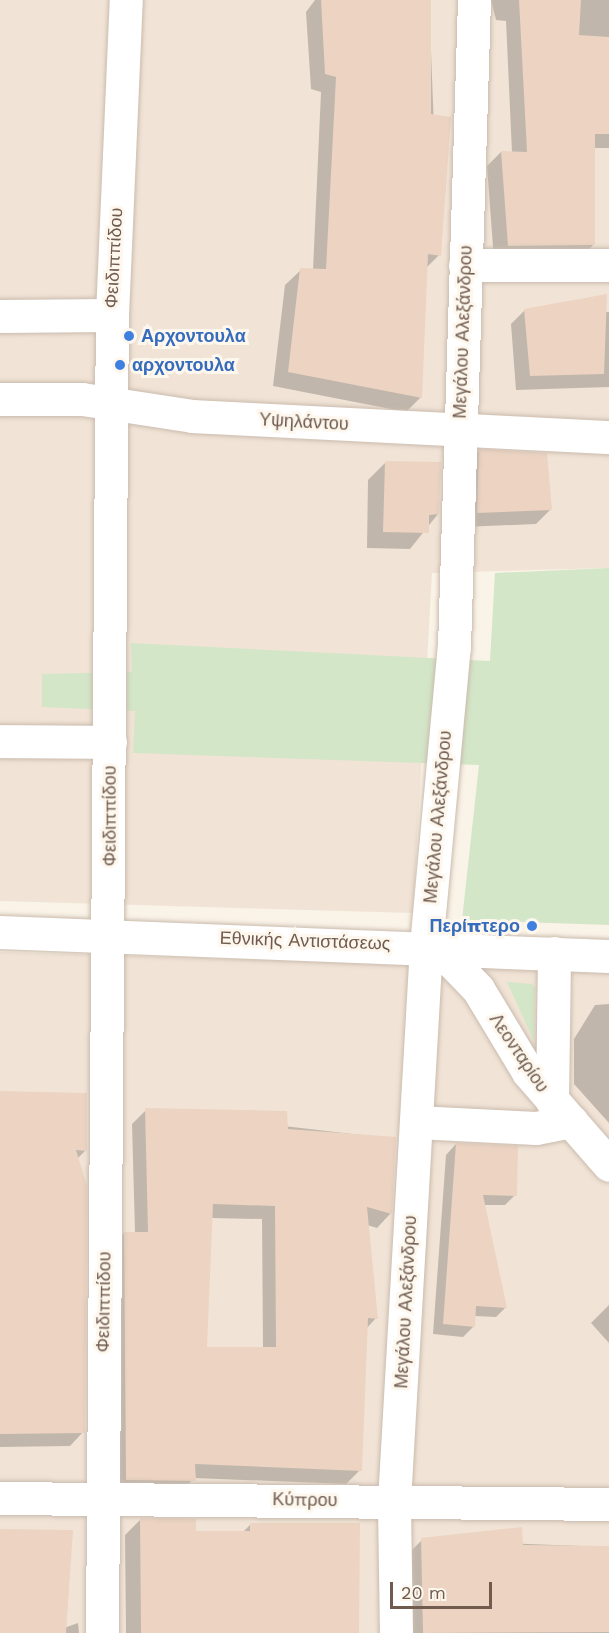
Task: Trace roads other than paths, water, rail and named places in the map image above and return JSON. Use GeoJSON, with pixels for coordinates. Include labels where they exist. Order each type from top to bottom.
{"type":"FeatureCollection","features":[{"type":"Feature","properties":{"kind":"street","name":"Φειδιππίδου"},"geometry":{"type":"LineString","coordinates":[[102,1633],[101,1497],[115,405],[112,315],[126,0]]}},
{"type":"Feature","properties":{"kind":"street","name":"Μεγάλου Αλεξάνδρου"},"geometry":{"type":"LineString","coordinates":[[396,1633],[394,1501],[426,946],[454,647],[474,0]]}},
{"type":"Feature","properties":{"kind":"street"},"geometry":{"type":"LineString","coordinates":[[465,266],[609,265]]}},
{"type":"Feature","properties":{"kind":"street"},"geometry":{"type":"LineString","coordinates":[[0,316],[112,315]]}},
{"type":"Feature","properties":{"kind":"street","name":"Υψηλάντου"},"geometry":{"type":"LineString","coordinates":[[0,399],[82,399],[193,416],[609,437]]}},
{"type":"Feature","properties":{"kind":"street"},"geometry":{"type":"LineString","coordinates":[[0,741],[110,742]]}},
{"type":"Feature","properties":{"kind":"street","name":"Εθνικής Αντιστάσεως"},"geometry":{"type":"LineString","coordinates":[[0,932],[426,946],[609,956]]}},
{"type":"Feature","properties":{"kind":"street","name":"Λεονταρίου"},"geometry":{"type":"LineString","coordinates":[[426,946],[451,961],[478,990],[561,1111],[609,1165]]}},
{"type":"Feature","properties":{"kind":"street"},"geometry":{"type":"LineString","coordinates":[[416,1122],[536,1128],[561,1111],[554,953]]}},
{"type":"Feature","properties":{"kind":"street","name":"Κύπρου"},"geometry":{"type":"LineString","coordinates":[[0,1497],[609,1504]]}},
{"type":"Feature","properties":{"kind":"place","name":"Αρχοντουλα"},"geometry":{"type":"Point","coordinates":[129,336]}},
{"type":"Feature","properties":{"kind":"place","name":"αρχοντουλα"},"geometry":{"type":"Point","coordinates":[120,365]}},
{"type":"Feature","properties":{"kind":"place","name":"Περίπτερο"},"geometry":{"type":"Point","coordinates":[532,926]}}]}
